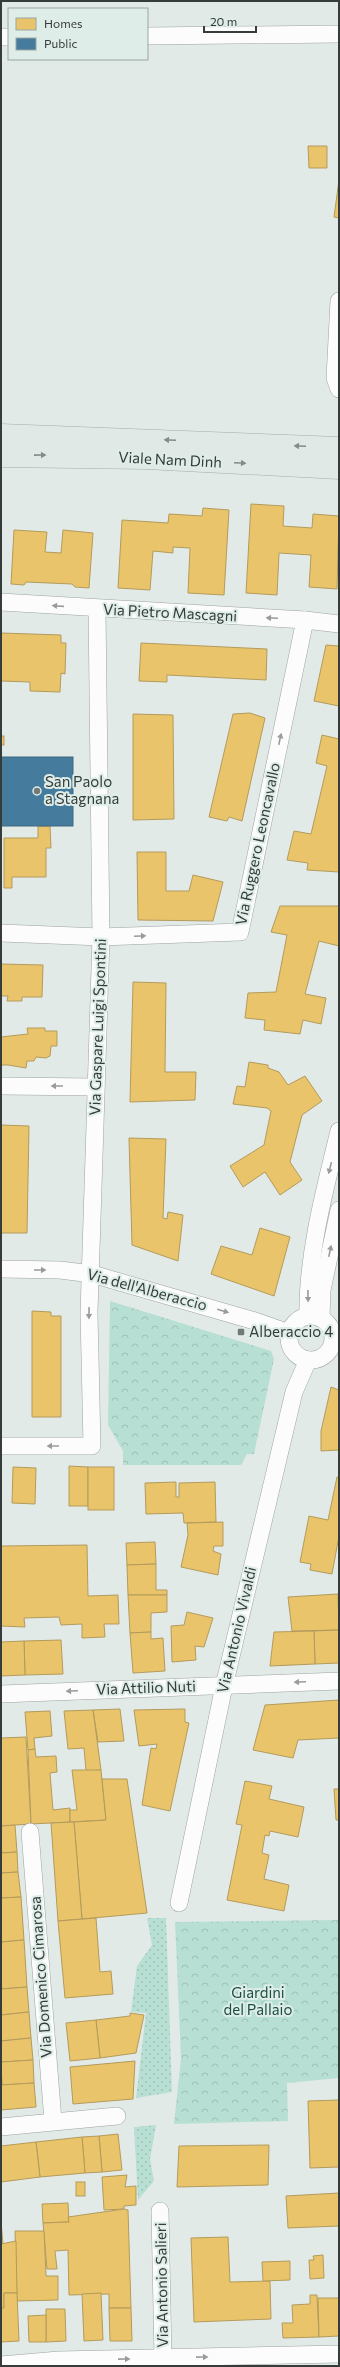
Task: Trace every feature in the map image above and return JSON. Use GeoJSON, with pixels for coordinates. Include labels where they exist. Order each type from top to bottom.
{"type":"FeatureCollection","features":[{"type":"Feature","properties":{"kind":"main road","name":"Viale Nam Dinh"},"geometry":{"type":"LineString","coordinates":[[1,435],[339,448]]}},
{"type":"Feature","properties":{"kind":"main road","name":"Viale Nam Dinh"},"geometry":{"type":"LineString","coordinates":[[1,456],[146,458],[339,468]]}},
{"type":"Feature","properties":{"kind":"street"},"geometry":{"type":"LineString","coordinates":[[148,36],[339,34]]}},
{"type":"Feature","properties":{"kind":"street"},"geometry":{"type":"LineString","coordinates":[[339,301],[335,378],[339,389]]}},
{"type":"Feature","properties":{"kind":"street"},"geometry":{"type":"LineString","coordinates":[[293,466],[339,474]]}},
{"type":"Feature","properties":{"kind":"street","name":"Via Pietro Mascagni"},"geometry":{"type":"LineString","coordinates":[[1,602],[97,609],[305,620],[339,624]]}},
{"type":"Feature","properties":{"kind":"street","name":"Via Gaspare Luigi Spontini"},"geometry":{"type":"LineString","coordinates":[[1,1446],[92,1446],[89,1313],[92,1274],[101,937],[97,609]]}},
{"type":"Feature","properties":{"kind":"street","name":"Via Ruggero Leoncavallo"},"geometry":{"type":"LineString","coordinates":[[101,937],[240,932],[305,620]]}},
{"type":"Feature","properties":{"kind":"street"},"geometry":{"type":"LineString","coordinates":[[1,933],[101,937]]}},
{"type":"Feature","properties":{"kind":"street"},"geometry":{"type":"LineString","coordinates":[[1,1086],[96,1087]]}},
{"type":"Feature","properties":{"kind":"street"},"geometry":{"type":"LineString","coordinates":[[315,1316],[308,1288],[327,1179],[339,1131]]}},
{"type":"Feature","properties":{"kind":"street"},"geometry":{"type":"LineString","coordinates":[[315,1316],[339,1210]]}},
{"type":"Feature","properties":{"kind":"street","name":"Via dell'Alberaccio"},"geometry":{"type":"LineString","coordinates":[[1,1269],[60,1270],[92,1274],[255,1321],[289,1333]]}},
{"type":"Feature","properties":{"kind":"street"},"geometry":{"type":"LineString","coordinates":[[315,1316],[328,1323],[336,1343],[323,1357],[308,1360],[300,1357],[292,1348],[289,1333],[295,1322],[315,1316]]}},
{"type":"Feature","properties":{"kind":"street","name":"Via Antonio Vivaldi"},"geometry":{"type":"LineString","coordinates":[[179,1903],[224,1686],[294,1392],[308,1360]]}},
{"type":"Feature","properties":{"kind":"street","name":"Via Attilio Nuti"},"geometry":{"type":"LineString","coordinates":[[1,1694],[339,1681]]}},
{"type":"Feature","properties":{"kind":"street","name":"Via Domenico Cimarosa"},"geometry":{"type":"LineString","coordinates":[[30,1832],[53,2121]]}},
{"type":"Feature","properties":{"kind":"street"},"geometry":{"type":"LineString","coordinates":[[1,2127],[117,2116]]}},
{"type":"Feature","properties":{"kind":"street","name":"Via Antonio Salieri"},"geometry":{"type":"LineString","coordinates":[[160,2211],[164,2358]]}},
{"type":"Feature","properties":{"kind":"street"},"geometry":{"type":"LineString","coordinates":[[1,2365],[59,2360],[339,2354]]}},
{"type":"Feature","properties":{"kind":"green space"},"geometry":{"type":"Polygon","coordinates":[[[110,1301],[271,1351],[274,1359],[254,1454],[247,1454],[241,1465],[123,1465],[123,1451],[108,1425],[110,1301]]]}},
{"type":"Feature","properties":{"kind":"green space"},"geometry":{"type":"Polygon","coordinates":[[[147,1918],[166,1918],[172,2092],[136,2098],[146,2013],[131,2012],[137,1966],[152,1945],[147,1918]]]}},
{"type":"Feature","properties":{"kind":"green space","name":"Giardini del Pallaio"},"geometry":{"type":"Polygon","coordinates":[[[339,1920],[339,2078],[287,2083],[288,2121],[174,2124],[181,2058],[175,1922],[339,1920]]]}},
{"type":"Feature","properties":{"kind":"green space"},"geometry":{"type":"Polygon","coordinates":[[[156,2125],[150,2159],[154,2181],[138,2200],[134,2127],[156,2125]]]}},
{"type":"Feature","properties":{"kind":"building: Homes"},"geometry":{"type":"Polygon","coordinates":[[[308,146],[327,146],[327,168],[309,168],[308,146]]]}},
{"type":"Feature","properties":{"kind":"building: Homes"},"geometry":{"type":"Polygon","coordinates":[[[339,180],[339,218],[334,217],[339,180]]]}},
{"type":"Feature","properties":{"kind":"building: Homes"},"geometry":{"type":"Polygon","coordinates":[[[251,504],[284,506],[283,526],[312,528],[313,514],[339,516],[337,589],[309,587],[311,555],[279,553],[277,595],[246,593],[251,504]]]}},
{"type":"Feature","properties":{"kind":"building: Homes"},"geometry":{"type":"Polygon","coordinates":[[[203,508],[229,510],[224,595],[188,593],[190,548],[173,547],[173,553],[153,551],[150,590],[118,588],[122,520],[168,523],[169,514],[202,516],[203,508]]]}},
{"type":"Feature","properties":{"kind":"building: Homes"},"geometry":{"type":"Polygon","coordinates":[[[14,530],[47,532],[45,552],[61,553],[63,530],[93,533],[89,588],[75,587],[72,584],[26,582],[24,585],[11,584],[14,530]]]}},
{"type":"Feature","properties":{"kind":"building: Homes"},"geometry":{"type":"Polygon","coordinates":[[[1,633],[61,635],[61,643],[66,643],[65,674],[61,673],[60,692],[30,691],[30,682],[1,681],[1,633]]]}},
{"type":"Feature","properties":{"kind":"building: Homes"},"geometry":{"type":"Polygon","coordinates":[[[141,643],[267,649],[266,680],[167,675],[167,682],[139,681],[141,643]]]}},
{"type":"Feature","properties":{"kind":"building: Homes"},"geometry":{"type":"Polygon","coordinates":[[[326,645],[339,646],[339,706],[314,701],[326,645]]]}},
{"type":"Feature","properties":{"kind":"building: Homes"},"geometry":{"type":"Polygon","coordinates":[[[250,713],[265,718],[242,821],[229,817],[227,821],[209,817],[233,714],[250,713]]]}},
{"type":"Feature","properties":{"kind":"building: Homes"},"geometry":{"type":"Polygon","coordinates":[[[133,714],[173,715],[174,819],[133,820],[133,714]]]}},
{"type":"Feature","properties":{"kind":"building: Homes"},"geometry":{"type":"Polygon","coordinates":[[[322,735],[339,739],[339,872],[307,870],[308,863],[287,860],[294,831],[311,834],[327,766],[316,763],[322,735]]]}},
{"type":"Feature","properties":{"kind":"building: Homes"},"geometry":{"type":"Polygon","coordinates":[[[1,736],[4,736],[4,745],[1,745],[1,736]]]}},
{"type":"Feature","properties":{"kind":"building: Homes"},"geometry":{"type":"Polygon","coordinates":[[[38,826],[50,826],[51,848],[46,848],[46,877],[12,877],[12,888],[4,888],[4,838],[38,838],[38,826]]]}},
{"type":"Feature","properties":{"kind":"building: Homes"},"geometry":{"type":"Polygon","coordinates":[[[137,852],[166,852],[166,891],[189,891],[193,875],[223,882],[213,921],[138,920],[137,852]]]}},
{"type":"Feature","properties":{"kind":"building: Homes"},"geometry":{"type":"Polygon","coordinates":[[[280,906],[339,906],[339,946],[319,941],[305,994],[326,998],[321,1024],[303,1020],[300,1034],[264,1030],[265,1020],[245,1018],[248,993],[276,992],[287,935],[271,932],[280,906]]]}},
{"type":"Feature","properties":{"kind":"building: Homes"},"geometry":{"type":"Polygon","coordinates":[[[1,964],[43,965],[42,997],[22,997],[22,1001],[7,1001],[8,996],[1,996],[1,964]]]}},
{"type":"Feature","properties":{"kind":"building: Homes"},"geometry":{"type":"Polygon","coordinates":[[[133,982],[166,983],[165,1072],[196,1072],[195,1100],[130,1102],[133,982]]]}},
{"type":"Feature","properties":{"kind":"building: Homes"},"geometry":{"type":"Polygon","coordinates":[[[27,1028],[45,1028],[45,1031],[57,1031],[57,1046],[51,1046],[50,1056],[46,1058],[36,1057],[34,1061],[27,1061],[26,1068],[8,1065],[2,1065],[1,1067],[1,1037],[28,1034],[27,1028]]]}},
{"type":"Feature","properties":{"kind":"building: Homes"},"geometry":{"type":"Polygon","coordinates":[[[249,1062],[268,1065],[268,1068],[279,1072],[288,1085],[305,1076],[322,1101],[302,1115],[290,1162],[302,1180],[280,1195],[265,1172],[243,1187],[230,1166],[264,1145],[271,1111],[267,1108],[233,1104],[237,1086],[245,1087],[249,1062]]]}},
{"type":"Feature","properties":{"kind":"building: Homes"},"geometry":{"type":"Polygon","coordinates":[[[1,1125],[29,1126],[27,1233],[1,1233],[1,1125]]]}},
{"type":"Feature","properties":{"kind":"building: Homes"},"geometry":{"type":"Polygon","coordinates":[[[129,1138],[166,1139],[163,1218],[167,1219],[168,1212],[183,1215],[178,1261],[132,1245],[129,1138]]]}},
{"type":"Feature","properties":{"kind":"building: Homes"},"geometry":{"type":"Polygon","coordinates":[[[260,1228],[290,1237],[274,1296],[211,1274],[221,1246],[252,1255],[260,1228]]]}},
{"type":"Feature","properties":{"kind":"building: Homes"},"geometry":{"type":"Polygon","coordinates":[[[32,1311],[51,1312],[51,1316],[61,1316],[61,1417],[32,1417],[32,1311]]]}},
{"type":"Feature","properties":{"kind":"building: Homes"},"geometry":{"type":"Polygon","coordinates":[[[331,1387],[339,1390],[339,1450],[321,1451],[321,1431],[331,1387]]]}},
{"type":"Feature","properties":{"kind":"building: Homes"},"geometry":{"type":"Polygon","coordinates":[[[69,1466],[88,1467],[88,1506],[69,1506],[69,1466]]]}},
{"type":"Feature","properties":{"kind":"building: Homes"},"geometry":{"type":"Polygon","coordinates":[[[13,1467],[36,1468],[35,1504],[12,1503],[13,1467]]]}},
{"type":"Feature","properties":{"kind":"building: Homes"},"geometry":{"type":"Polygon","coordinates":[[[88,1467],[114,1467],[114,1510],[88,1510],[88,1467]]]}},
{"type":"Feature","properties":{"kind":"building: Homes"},"geometry":{"type":"Polygon","coordinates":[[[337,1477],[339,1477],[339,1536],[332,1574],[310,1570],[311,1564],[300,1562],[309,1516],[328,1520],[337,1477]]]}},
{"type":"Feature","properties":{"kind":"building: Homes"},"geometry":{"type":"Polygon","coordinates":[[[176,1482],[176,1497],[179,1497],[179,1483],[215,1482],[216,1522],[184,1523],[183,1513],[146,1514],[145,1483],[176,1482]]]}},
{"type":"Feature","properties":{"kind":"building: Homes"},"geometry":{"type":"Polygon","coordinates":[[[223,1522],[223,1546],[214,1546],[213,1551],[221,1554],[218,1575],[181,1567],[188,1535],[187,1523],[223,1522]]]}},
{"type":"Feature","properties":{"kind":"building: Homes"},"geometry":{"type":"Polygon","coordinates":[[[155,1542],[156,1564],[127,1565],[126,1543],[155,1542]]]}},
{"type":"Feature","properties":{"kind":"building: Homes"},"geometry":{"type":"Polygon","coordinates":[[[87,1545],[88,1596],[118,1595],[119,1624],[104,1624],[105,1637],[82,1638],[82,1624],[61,1625],[59,1617],[24,1618],[25,1627],[1,1626],[1,1546],[87,1545]]]}},
{"type":"Feature","properties":{"kind":"building: Homes"},"geometry":{"type":"Polygon","coordinates":[[[156,1564],[156,1590],[167,1590],[167,1595],[128,1595],[127,1565],[156,1564]]]}},
{"type":"Feature","properties":{"kind":"building: Homes"},"geometry":{"type":"Polygon","coordinates":[[[338,1594],[339,1630],[292,1631],[288,1597],[338,1594]]]}},
{"type":"Feature","properties":{"kind":"building: Homes"},"geometry":{"type":"Polygon","coordinates":[[[128,1595],[167,1595],[167,1612],[151,1613],[151,1632],[130,1633],[128,1595]]]}},
{"type":"Feature","properties":{"kind":"building: Homes"},"geometry":{"type":"Polygon","coordinates":[[[187,1612],[213,1618],[204,1647],[195,1646],[196,1660],[172,1662],[171,1626],[184,1625],[187,1612]]]}},
{"type":"Feature","properties":{"kind":"building: Homes"},"geometry":{"type":"Polygon","coordinates":[[[339,1630],[339,1663],[315,1664],[314,1631],[339,1630]]]}},
{"type":"Feature","properties":{"kind":"building: Homes"},"geometry":{"type":"Polygon","coordinates":[[[314,1631],[315,1664],[270,1666],[274,1632],[314,1631]]]}},
{"type":"Feature","properties":{"kind":"building: Homes"},"geometry":{"type":"Polygon","coordinates":[[[151,1632],[151,1639],[163,1638],[165,1671],[133,1673],[130,1633],[151,1632]]]}},
{"type":"Feature","properties":{"kind":"building: Homes"},"geometry":{"type":"Polygon","coordinates":[[[61,1640],[63,1674],[25,1675],[24,1641],[61,1640]]]}},
{"type":"Feature","properties":{"kind":"building: Homes"},"geometry":{"type":"Polygon","coordinates":[[[24,1641],[25,1675],[1,1676],[1,1642],[24,1641]]]}},
{"type":"Feature","properties":{"kind":"building: Homes"},"geometry":{"type":"Polygon","coordinates":[[[339,1700],[339,1738],[298,1740],[293,1758],[253,1750],[265,1705],[339,1700]]]}},
{"type":"Feature","properties":{"kind":"building: Homes"},"geometry":{"type":"Polygon","coordinates":[[[120,1709],[124,1741],[98,1742],[93,1710],[120,1709]]]}},
{"type":"Feature","properties":{"kind":"building: Homes"},"geometry":{"type":"Polygon","coordinates":[[[185,1709],[185,1722],[189,1723],[170,1811],[142,1805],[151,1748],[156,1749],[157,1744],[139,1746],[134,1710],[185,1709]]]}},
{"type":"Feature","properties":{"kind":"building: Homes"},"geometry":{"type":"Polygon","coordinates":[[[93,1710],[101,1770],[86,1771],[84,1748],[68,1749],[64,1711],[93,1710]]]}},
{"type":"Feature","properties":{"kind":"building: Homes"},"geometry":{"type":"Polygon","coordinates":[[[50,1711],[52,1736],[34,1738],[35,1749],[28,1750],[25,1712],[50,1711]]]}},
{"type":"Feature","properties":{"kind":"building: Homes"},"geometry":{"type":"Polygon","coordinates":[[[26,1737],[31,1824],[1,1826],[1,1738],[26,1737]]]}},
{"type":"Feature","properties":{"kind":"building: Homes"},"geometry":{"type":"Polygon","coordinates":[[[35,1749],[36,1757],[56,1756],[57,1772],[50,1773],[53,1810],[70,1808],[70,1822],[31,1824],[28,1750],[35,1749]]]}},
{"type":"Feature","properties":{"kind":"building: Homes"},"geometry":{"type":"Polygon","coordinates":[[[72,1770],[101,1770],[106,1820],[70,1822],[70,1810],[77,1810],[72,1770]]]}},
{"type":"Feature","properties":{"kind":"building: Homes"},"geometry":{"type":"Polygon","coordinates":[[[102,1779],[127,1779],[147,1913],[82,1919],[74,1822],[106,1820],[102,1779]]]}},
{"type":"Feature","properties":{"kind":"building: Homes"},"geometry":{"type":"Polygon","coordinates":[[[245,1781],[272,1786],[269,1799],[304,1807],[298,1837],[270,1831],[269,1836],[265,1835],[262,1853],[269,1855],[264,1879],[289,1885],[284,1911],[227,1900],[242,1825],[236,1824],[245,1781]]]}},
{"type":"Feature","properties":{"kind":"building: Homes"},"geometry":{"type":"Polygon","coordinates":[[[334,1789],[339,1789],[339,1820],[336,1820],[334,1789]]]}},
{"type":"Feature","properties":{"kind":"building: Homes"},"geometry":{"type":"Polygon","coordinates":[[[74,1822],[82,1919],[58,1921],[51,1823],[74,1822]]]}},
{"type":"Feature","properties":{"kind":"building: Homes"},"geometry":{"type":"Polygon","coordinates":[[[15,1825],[17,1852],[1,1853],[1,1826],[15,1825]]]}},
{"type":"Feature","properties":{"kind":"building: Homes"},"geometry":{"type":"Polygon","coordinates":[[[17,1852],[18,1872],[1,1873],[1,1853],[17,1852]]]}},
{"type":"Feature","properties":{"kind":"building: Homes"},"geometry":{"type":"Polygon","coordinates":[[[18,1872],[21,1897],[1,1898],[1,1873],[18,1872]]]}},
{"type":"Feature","properties":{"kind":"building: Homes"},"geometry":{"type":"Polygon","coordinates":[[[21,1897],[24,1940],[1,1942],[1,1898],[21,1897]]]}},
{"type":"Feature","properties":{"kind":"building: Homes"},"geometry":{"type":"Polygon","coordinates":[[[96,1918],[100,1972],[111,1971],[113,1994],[65,1998],[58,1921],[96,1918]]]}},
{"type":"Feature","properties":{"kind":"building: Homes"},"geometry":{"type":"Polygon","coordinates":[[[24,1940],[27,1987],[1,1989],[1,1942],[24,1940]]]}},
{"type":"Feature","properties":{"kind":"building: Homes"},"geometry":{"type":"Polygon","coordinates":[[[27,1987],[29,2012],[1,2015],[1,1989],[27,1987]]]}},
{"type":"Feature","properties":{"kind":"building: Homes"},"geometry":{"type":"Polygon","coordinates":[[[29,2012],[31,2038],[1,2041],[1,2015],[29,2012]]]}},
{"type":"Feature","properties":{"kind":"building: Homes"},"geometry":{"type":"Polygon","coordinates":[[[130,2013],[144,2015],[136,2053],[100,2058],[96,2020],[130,2016],[130,2013]]]}},
{"type":"Feature","properties":{"kind":"building: Homes"},"geometry":{"type":"Polygon","coordinates":[[[96,2020],[100,2058],[70,2061],[66,2023],[96,2020]]]}},
{"type":"Feature","properties":{"kind":"building: Homes"},"geometry":{"type":"Polygon","coordinates":[[[31,2038],[33,2060],[1,2062],[1,2041],[31,2038]]]}},
{"type":"Feature","properties":{"kind":"building: Homes"},"geometry":{"type":"Polygon","coordinates":[[[33,2060],[34,2083],[2,2085],[1,2062],[33,2060]]]}},
{"type":"Feature","properties":{"kind":"building: Homes"},"geometry":{"type":"Polygon","coordinates":[[[135,2061],[133,2099],[73,2104],[70,2067],[135,2061]]]}},
{"type":"Feature","properties":{"kind":"building: Homes"},"geometry":{"type":"Polygon","coordinates":[[[34,2083],[36,2107],[1,2110],[1,2085],[34,2083]]]}},
{"type":"Feature","properties":{"kind":"building: Homes"},"geometry":{"type":"Polygon","coordinates":[[[339,2100],[339,2167],[310,2168],[308,2101],[339,2100]]]}},
{"type":"Feature","properties":{"kind":"building: Homes"},"geometry":{"type":"Polygon","coordinates":[[[118,2134],[122,2170],[102,2172],[99,2136],[118,2134]]]}},
{"type":"Feature","properties":{"kind":"building: Homes"},"geometry":{"type":"Polygon","coordinates":[[[99,2136],[102,2172],[85,2173],[82,2137],[99,2136]]]}},
{"type":"Feature","properties":{"kind":"building: Homes"},"geometry":{"type":"Polygon","coordinates":[[[82,2137],[85,2173],[40,2177],[36,2142],[82,2137]]]}},
{"type":"Feature","properties":{"kind":"building: Homes"},"geometry":{"type":"Polygon","coordinates":[[[36,2142],[40,2177],[1,2182],[1,2146],[36,2142]]]}},
{"type":"Feature","properties":{"kind":"building: Homes"},"geometry":{"type":"Polygon","coordinates":[[[269,2145],[268,2185],[177,2187],[179,2146],[269,2145]]]}},
{"type":"Feature","properties":{"kind":"building: Homes"},"geometry":{"type":"Polygon","coordinates":[[[127,2175],[125,2187],[136,2186],[136,2205],[124,2206],[124,2209],[104,2210],[102,2177],[127,2175]]]}},
{"type":"Feature","properties":{"kind":"building: Homes"},"geometry":{"type":"Polygon","coordinates":[[[76,2182],[85,2182],[85,2196],[76,2196],[76,2182]]]}},
{"type":"Feature","properties":{"kind":"building: Homes"},"geometry":{"type":"Polygon","coordinates":[[[339,2193],[339,2226],[288,2228],[286,2196],[339,2193]]]}},
{"type":"Feature","properties":{"kind":"building: Homes"},"geometry":{"type":"Polygon","coordinates":[[[68,2203],[69,2222],[43,2223],[42,2204],[68,2203]]]}},
{"type":"Feature","properties":{"kind":"building: Homes"},"geometry":{"type":"Polygon","coordinates":[[[124,2209],[128,2210],[131,2308],[109,2308],[109,2294],[69,2295],[68,2250],[55,2251],[57,2269],[47,2269],[43,2223],[69,2222],[68,2217],[124,2209]]]}},
{"type":"Feature","properties":{"kind":"building: Homes"},"geometry":{"type":"Polygon","coordinates":[[[1,2221],[3,2244],[1,2244],[1,2221]]]}},
{"type":"Feature","properties":{"kind":"building: Homes"},"geometry":{"type":"Polygon","coordinates":[[[15,2231],[44,2231],[46,2276],[58,2276],[58,2300],[17,2301],[15,2231]]]}},
{"type":"Feature","properties":{"kind":"building: Homes"},"geometry":{"type":"Polygon","coordinates":[[[228,2237],[230,2282],[270,2281],[271,2319],[194,2322],[191,2238],[228,2237]]]}},
{"type":"Feature","properties":{"kind":"building: Homes"},"geometry":{"type":"Polygon","coordinates":[[[16,2241],[17,2293],[4,2293],[4,2308],[1,2308],[1,2244],[16,2241]]]}},
{"type":"Feature","properties":{"kind":"building: Homes"},"geometry":{"type":"Polygon","coordinates":[[[323,2255],[324,2278],[310,2279],[309,2260],[314,2260],[313,2256],[323,2255]]]}},
{"type":"Feature","properties":{"kind":"building: Homes"},"geometry":{"type":"Polygon","coordinates":[[[290,2261],[290,2280],[263,2281],[262,2262],[290,2261]]]}},
{"type":"Feature","properties":{"kind":"building: Homes"},"geometry":{"type":"Polygon","coordinates":[[[4,2293],[17,2293],[19,2341],[1,2342],[1,2308],[4,2308],[4,2293]]]}},
{"type":"Feature","properties":{"kind":"building: Homes"},"geometry":{"type":"Polygon","coordinates":[[[101,2293],[103,2340],[84,2341],[82,2294],[101,2293]]]}},
{"type":"Feature","properties":{"kind":"building: Homes"},"geometry":{"type":"Polygon","coordinates":[[[310,2295],[317,2295],[319,2337],[283,2338],[282,2323],[293,2323],[292,2305],[310,2304],[310,2295]]]}},
{"type":"Feature","properties":{"kind":"building: Homes"},"geometry":{"type":"Polygon","coordinates":[[[318,2298],[339,2298],[339,2336],[319,2337],[318,2298]]]}},
{"type":"Feature","properties":{"kind":"building: Homes"},"geometry":{"type":"Polygon","coordinates":[[[109,2308],[131,2308],[132,2341],[110,2341],[109,2308]]]}},
{"type":"Feature","properties":{"kind":"building: Homes"},"geometry":{"type":"Polygon","coordinates":[[[46,2309],[65,2309],[66,2341],[46,2342],[46,2309]]]}},
{"type":"Feature","properties":{"kind":"building: Homes"},"geometry":{"type":"Polygon","coordinates":[[[46,2315],[46,2342],[29,2342],[28,2316],[46,2315]]]}},
{"type":"Feature","properties":{"kind":"building: Public","name":"San Paolo a Stagnana"},"geometry":{"type":"Polygon","coordinates":[[[1,757],[73,757],[73,826],[1,826],[1,757]]]}},
{"type":"Feature","properties":{"kind":"place","name":"San Paolo a Stagnana"},"geometry":{"type":"Point","coordinates":[37,791]}},
{"type":"Feature","properties":{"kind":"place","name":"Alberaccio 4"},"geometry":{"type":"Point","coordinates":[241,1332]}}]}
